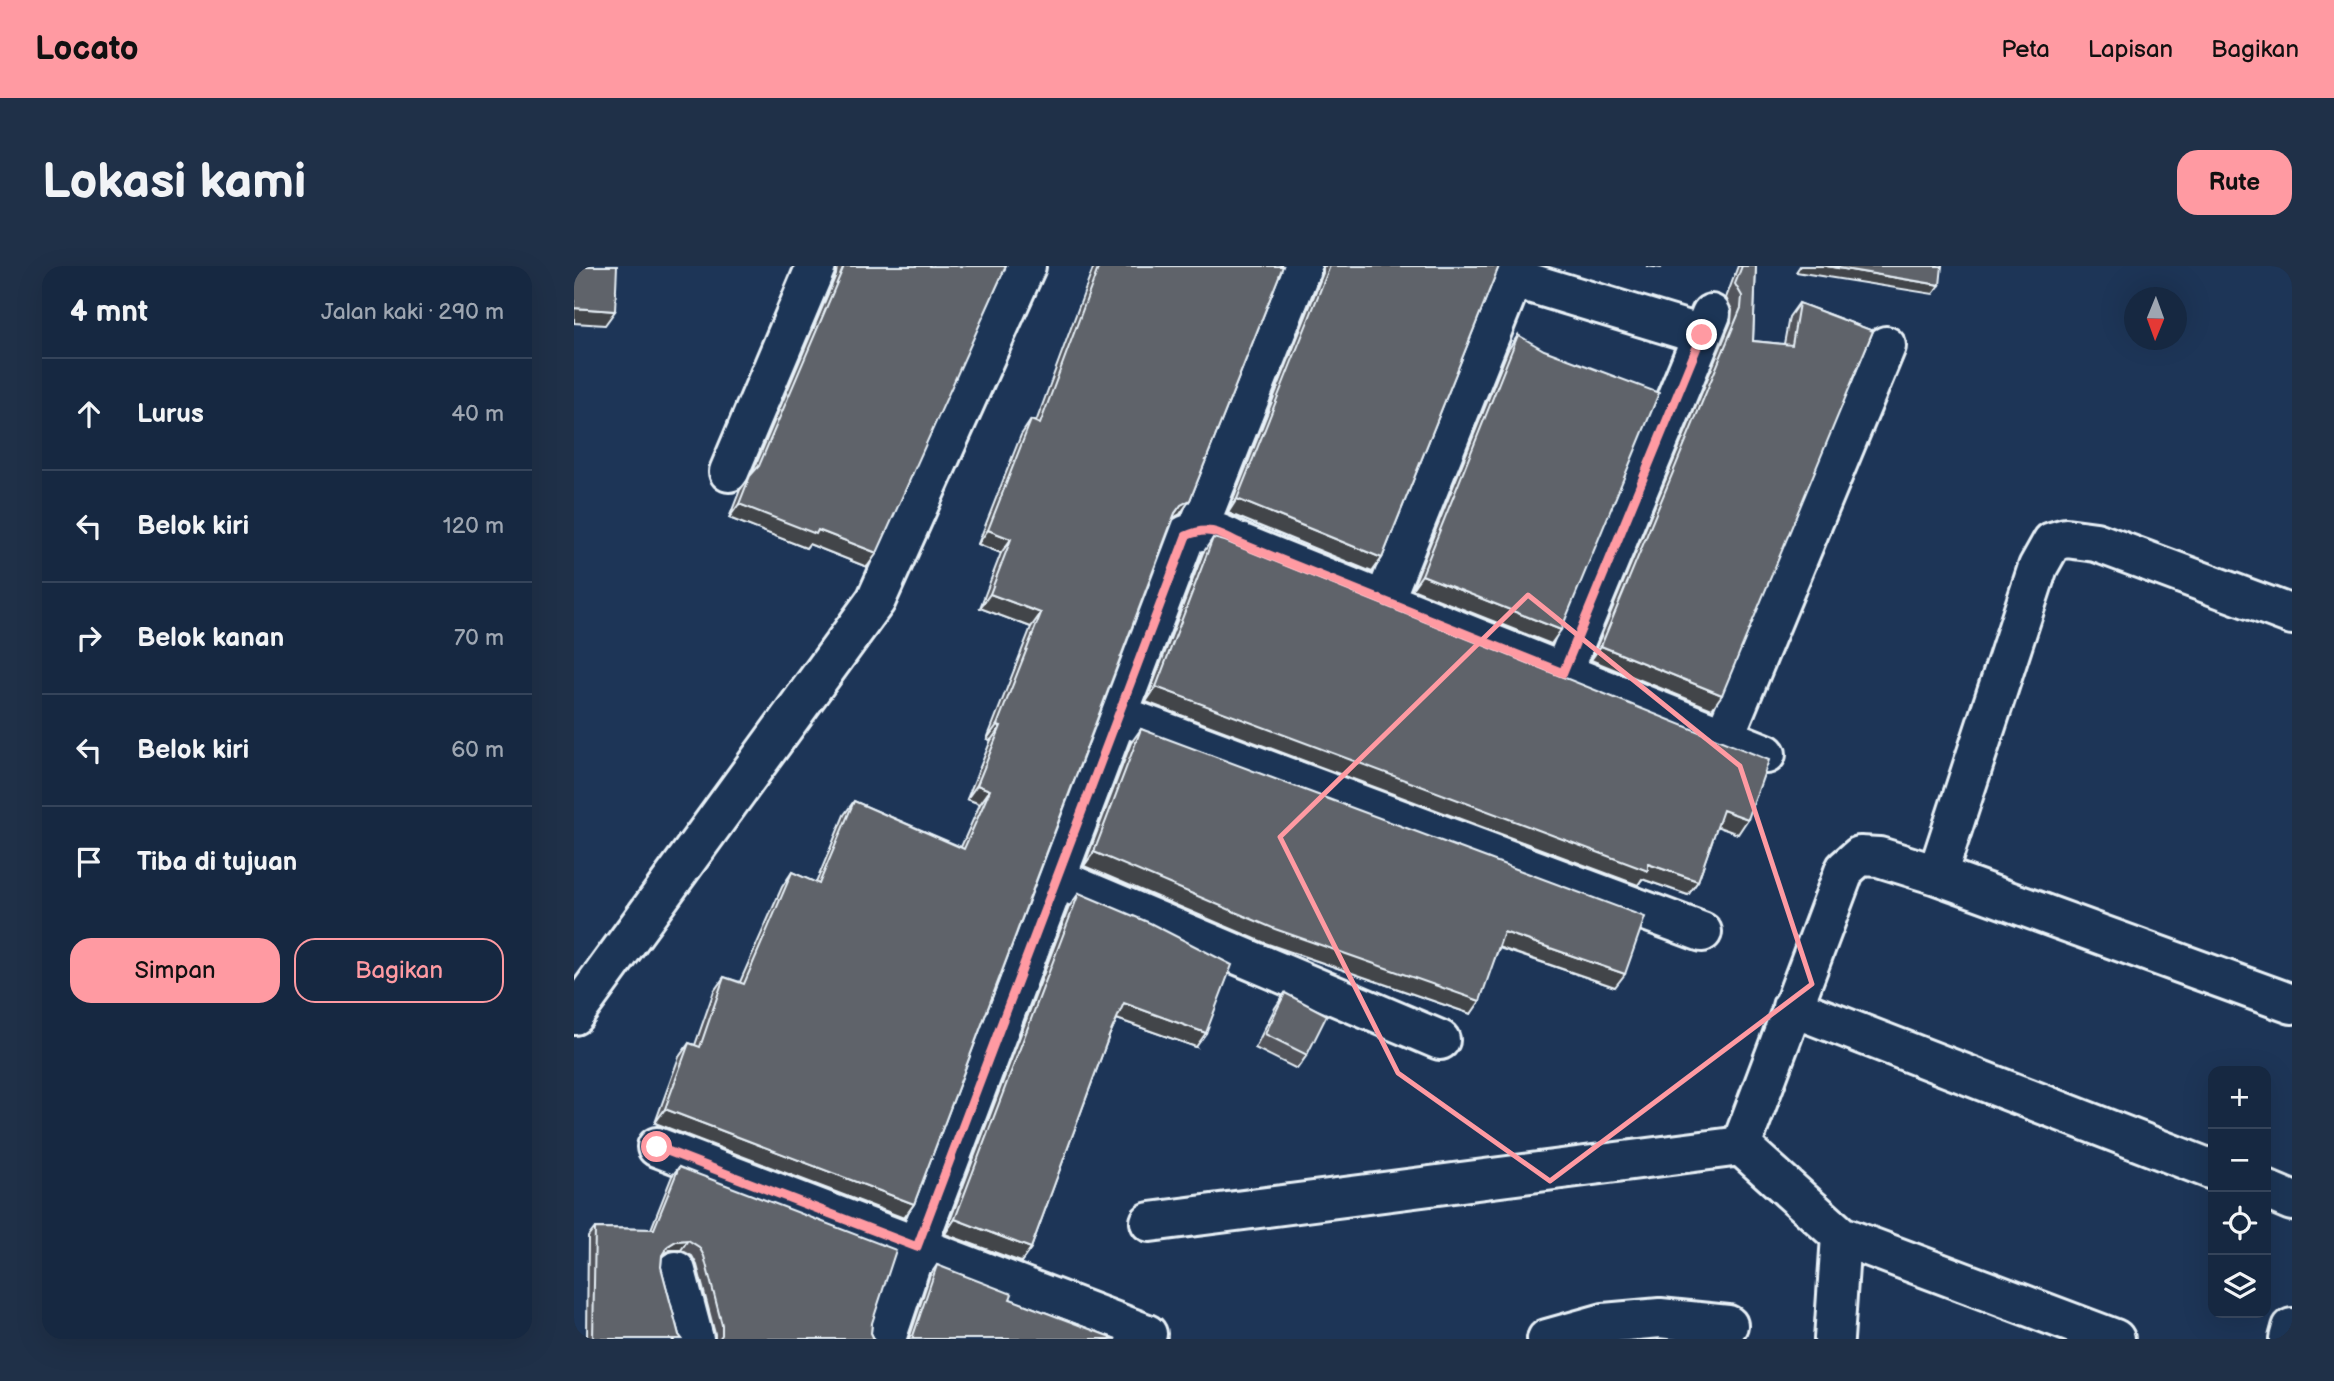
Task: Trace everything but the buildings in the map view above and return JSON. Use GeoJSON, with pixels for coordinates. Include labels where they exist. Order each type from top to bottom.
{"type":"FeatureCollection","features":[{"type":"Feature","properties":{"kind":"street"},"geometry":{"type":"LineString","coordinates":[[729,471],[816,266]]}},
{"type":"Feature","properties":{"kind":"street"},"geometry":{"type":"LineString","coordinates":[[574,1015],[876,600],[1026,266]]}},
{"type":"Feature","properties":{"kind":"street"},"geometry":{"type":"LineString","coordinates":[[1197,531],[1302,266]]}},
{"type":"Feature","properties":{"kind":"street"},"geometry":{"type":"LineString","coordinates":[[1384,601],[1513,278],[1707,324],[1563,673]]}},
{"type":"Feature","properties":{"kind":"street"},"geometry":{"type":"LineString","coordinates":[[1724,737],[1886,346]]}},
{"type":"Feature","properties":{"kind":"street"},"geometry":{"type":"LineString","coordinates":[[886,1339],[917,1247],[1186,536],[1197,531],[1213,530],[1237,542],[1766,754]]}},
{"type":"Feature","properties":{"kind":"street"},"geometry":{"type":"LineString","coordinates":[[1937,875],[2038,567],[2052,542],[2066,538],[2096,542],[2292,615]]}},
{"type":"Feature","properties":{"kind":"street"},"geometry":{"type":"LineString","coordinates":[[1117,714],[1702,932]]}},
{"type":"Feature","properties":{"kind":"street"},"geometry":{"type":"LineString","coordinates":[[1741,1146],[1845,869],[1860,856],[1879,857],[1937,875],[2292,1004]]}},
{"type":"Feature","properties":{"kind":"street"},"geometry":{"type":"LineString","coordinates":[[1056,878],[1440,1040]]}},
{"type":"Feature","properties":{"kind":"street"},"geometry":{"type":"LineString","coordinates":[[1792,1007],[2208,1168]]}},
{"type":"Feature","properties":{"kind":"street"},"geometry":{"type":"LineString","coordinates":[[1150,1222],[1741,1146],[1841,1236],[2115,1339]]}},
{"type":"Feature","properties":{"kind":"street"},"geometry":{"type":"LineString","coordinates":[[657,1147],[1147,1334]]}},
{"type":"Feature","properties":{"kind":"street"},"geometry":{"type":"LineString","coordinates":[[2269,1192],[2292,1201]]}},
{"type":"Feature","properties":{"kind":"street"},"geometry":{"type":"LineString","coordinates":[[1834,1339],[1841,1236]]}},
{"type":"Feature","properties":{"kind":"street"},"geometry":{"type":"LineString","coordinates":[[676,1271],[694,1339]]}},
{"type":"Feature","properties":{"kind":"street"},"geometry":{"type":"LineString","coordinates":[[1547,1339],[1604,1323],[1660,1318],[1728,1325]]}},
{"type":"Feature","properties":{"kind":"street"},"geometry":{"type":"LineString","coordinates":[[2289,1339],[2292,1328]]}},
{"type":"Feature","properties":{"kind":"highlighted area"},"geometry":{"type":"Polygon","coordinates":[[[1528,595],[1740,766],[1812,984],[1550,1181],[1398,1073],[1280,837],[1528,595]]]}},
{"type":"Feature","properties":{"kind":"route"},"geometry":{"type":"LineString","coordinates":[[657,1147],[917,1247],[1186,536],[1197,531],[1213,530],[1563,673],[1702,335]]}}]}
